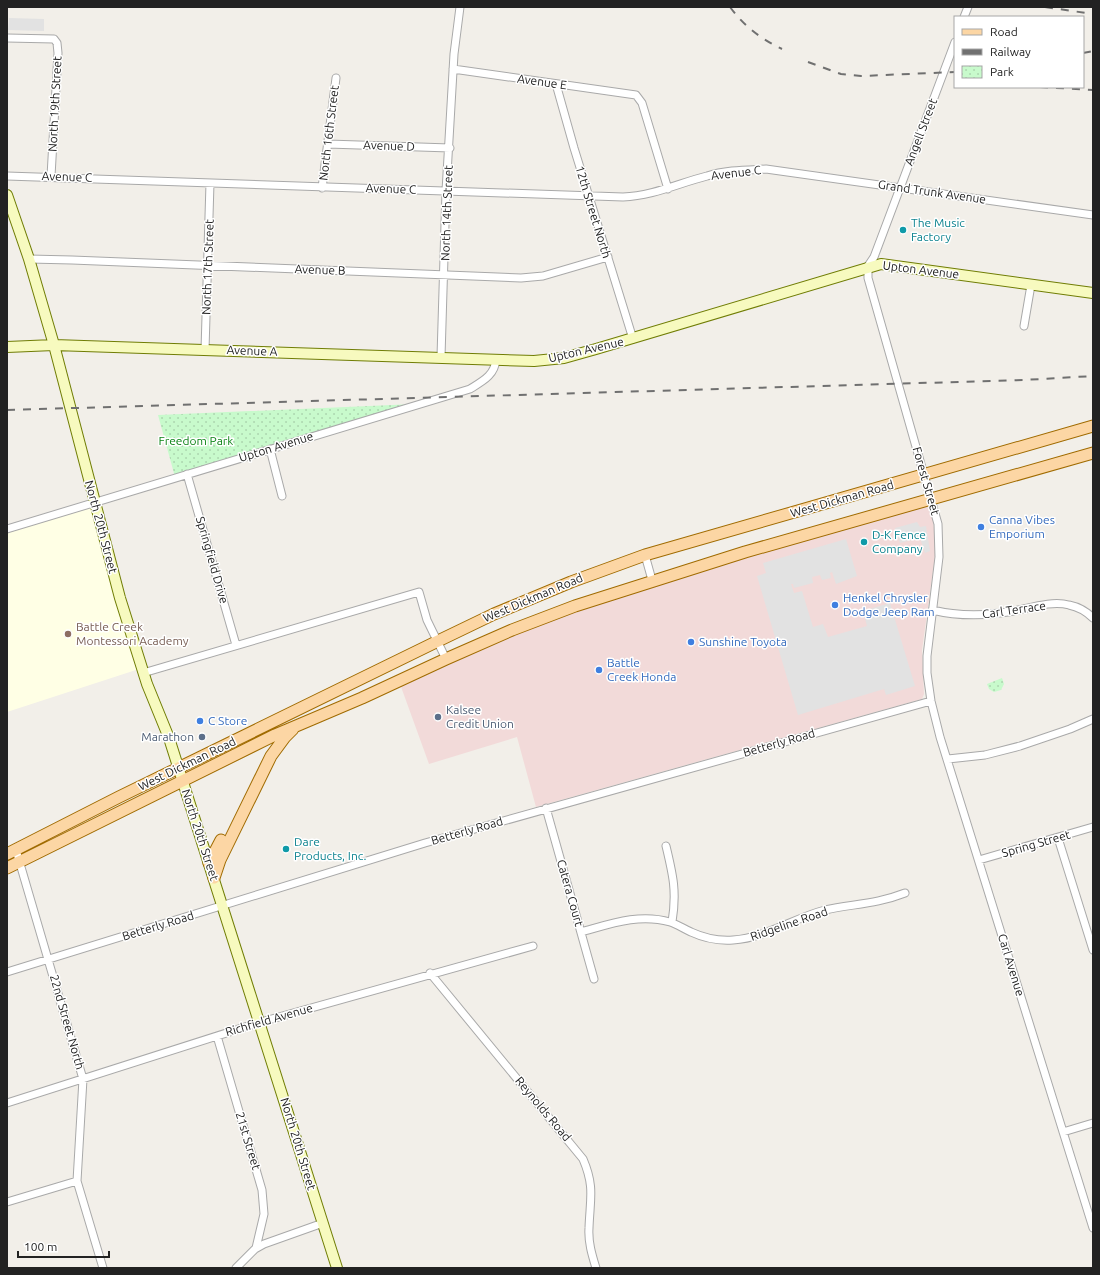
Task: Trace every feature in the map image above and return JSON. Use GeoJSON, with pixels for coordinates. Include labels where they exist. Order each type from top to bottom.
{"type":"FeatureCollection","features":[{"type":"Feature","properties":{"kind":"main road","name":"West Dickman Road"},"geometry":{"type":"LineString","coordinates":[[11,852],[438,641],[494,614],[543,593],[645,555],[1093,426]]}},
{"type":"Feature","properties":{"kind":"main road","name":"West Dickman Road"},"geometry":{"type":"LineString","coordinates":[[7,868],[275,734],[362,698],[512,630],[592,600],[652,580],[932,498],[1093,453]]}},
{"type":"Feature","properties":{"kind":"main road"},"geometry":{"type":"LineString","coordinates":[[209,863],[286,715]]}},
{"type":"Feature","properties":{"kind":"main road"},"geometry":{"type":"LineString","coordinates":[[214,878],[220,860],[271,756],[284,737],[297,726]]}},
{"type":"Feature","properties":{"kind":"street","name":"North 14th Street"},"geometry":{"type":"LineString","coordinates":[[441,357],[445,274],[446,191],[450,148],[453,69],[460,7]]}},
{"type":"Feature","properties":{"kind":"street","name":"North 19th Street"},"geometry":{"type":"LineString","coordinates":[[7,38],[47,38],[54,39],[56,43],[58,53],[51,176]]}},
{"type":"Feature","properties":{"kind":"street","name":"Angell Street"},"geometry":{"type":"LineString","coordinates":[[868,266],[874,257],[954,45]]}},
{"type":"Feature","properties":{"kind":"street","name":"Avenue E"},"geometry":{"type":"LineString","coordinates":[[453,69],[631,94],[640,98],[668,188]]}},
{"type":"Feature","properties":{"kind":"street","name":"North 16th Street"},"geometry":{"type":"LineString","coordinates":[[322,188],[336,78]]}},
{"type":"Feature","properties":{"kind":"street","name":"12th Street North"},"geometry":{"type":"LineString","coordinates":[[556,84],[632,339]]}},
{"type":"Feature","properties":{"kind":"street","name":"Avenue D"},"geometry":{"type":"LineString","coordinates":[[328,144],[450,148]]}},
{"type":"Feature","properties":{"kind":"street","name":"Avenue C"},"geometry":{"type":"LineString","coordinates":[[7,176],[51,176],[322,188],[589,197],[636,197],[724,172],[772,169]]}},
{"type":"Feature","properties":{"kind":"street","name":"Grand Trunk Avenue"},"geometry":{"type":"LineString","coordinates":[[772,169],[1093,215]]}},
{"type":"Feature","properties":{"kind":"street","name":"North 17th Street"},"geometry":{"type":"LineString","coordinates":[[205,350],[210,183]]}},
{"type":"Feature","properties":{"kind":"street","name":"North 20th Street"},"geometry":{"type":"LineString","coordinates":[[7,194],[29,259],[54,345],[120,598],[143,673],[169,738],[183,780],[261,1022],[337,1268]]}},
{"type":"Feature","properties":{"kind":"street","name":"Avenue B"},"geometry":{"type":"LineString","coordinates":[[29,259],[521,278],[543,276],[608,258]]}},
{"type":"Feature","properties":{"kind":"street","name":"Upton Avenue"},"geometry":{"type":"LineString","coordinates":[[7,528],[470,389],[492,373],[496,366],[496,359],[534,362],[564,358],[632,339],[868,266],[881,264],[1093,293]]}},
{"type":"Feature","properties":{"kind":"street","name":"Forest Street"},"geometry":{"type":"LineString","coordinates":[[868,266],[871,292],[932,498],[938,524],[940,544],[932,610],[927,673],[931,701]]}},
{"type":"Feature","properties":{"kind":"street"},"geometry":{"type":"LineString","coordinates":[[1024,326],[1031,284]]}},
{"type":"Feature","properties":{"kind":"street","name":"Avenue A"},"geometry":{"type":"LineString","coordinates":[[7,347],[54,345],[496,359]]}},
{"type":"Feature","properties":{"kind":"street"},"geometry":{"type":"LineString","coordinates":[[270,449],[282,496]]}},
{"type":"Feature","properties":{"kind":"street","name":"Springfield Drive"},"geometry":{"type":"LineString","coordinates":[[187,474],[236,645]]}},
{"type":"Feature","properties":{"kind":"street"},"geometry":{"type":"LineString","coordinates":[[645,555],[652,580]]}},
{"type":"Feature","properties":{"kind":"street"},"geometry":{"type":"LineString","coordinates":[[143,673],[419,592],[427,620],[446,659]]}},
{"type":"Feature","properties":{"kind":"street","name":"Carl Terrace"},"geometry":{"type":"LineString","coordinates":[[932,610],[950,614],[974,615],[1068,604],[1084,609],[1093,618]]}},
{"type":"Feature","properties":{"kind":"street","name":"Carl Avenue"},"geometry":{"type":"LineString","coordinates":[[931,701],[1093,1228]]}},
{"type":"Feature","properties":{"kind":"street","name":"Betterly Road"},"geometry":{"type":"LineString","coordinates":[[7,972],[425,843],[931,701]]}},
{"type":"Feature","properties":{"kind":"street"},"geometry":{"type":"LineString","coordinates":[[948,759],[985,755],[1020,746],[1070,729],[1093,719]]}},
{"type":"Feature","properties":{"kind":"street","name":"Catera Court"},"geometry":{"type":"LineString","coordinates":[[546,808],[594,979]]}},
{"type":"Feature","properties":{"kind":"street","name":"Spring Street"},"geometry":{"type":"LineString","coordinates":[[979,860],[1093,827]]}},
{"type":"Feature","properties":{"kind":"street"},"geometry":{"type":"LineString","coordinates":[[1058,838],[1093,950]]}},
{"type":"Feature","properties":{"kind":"street"},"geometry":{"type":"LineString","coordinates":[[666,846],[674,877],[676,893],[672,922]]}},
{"type":"Feature","properties":{"kind":"street","name":"22nd Street North"},"geometry":{"type":"LineString","coordinates":[[11,852],[19,862],[49,958],[83,1079],[78,1181],[103,1268]]}},
{"type":"Feature","properties":{"kind":"street","name":"Ridgeline Road"},"geometry":{"type":"LineString","coordinates":[[581,932],[634,918],[658,919],[672,922],[691,932],[706,937],[732,940],[760,934],[793,920],[825,910],[885,901],[904,893]]}},
{"type":"Feature","properties":{"kind":"street","name":"Richfield Avenue"},"geometry":{"type":"LineString","coordinates":[[7,1103],[261,1022],[430,973],[533,946]]}},
{"type":"Feature","properties":{"kind":"street","name":"Reynolds Road"},"geometry":{"type":"LineString","coordinates":[[430,973],[582,1159],[588,1172],[592,1188],[589,1229],[596,1268]]}},
{"type":"Feature","properties":{"kind":"street","name":"21st Street"},"geometry":{"type":"LineString","coordinates":[[217,1036],[262,1190],[264,1214],[256,1248]]}},
{"type":"Feature","properties":{"kind":"street"},"geometry":{"type":"LineString","coordinates":[[1063,1132],[1093,1123]]}},
{"type":"Feature","properties":{"kind":"street"},"geometry":{"type":"LineString","coordinates":[[7,1202],[78,1181]]}},
{"type":"Feature","properties":{"kind":"street"},"geometry":{"type":"LineString","coordinates":[[239,1267],[256,1248],[323,1223]]}},
{"type":"Feature","properties":{"kind":"shaded area"},"geometry":{"type":"Polygon","coordinates":[[[9,18],[44,19],[44,31],[8,30],[9,18]]]}},
{"type":"Feature","properties":{"kind":"shaded area","name":"Battle Creek Montessori Academy"},"geometry":{"type":"Polygon","coordinates":[[[92,506],[139,669],[7,712],[7,532],[92,506]]]}},
{"type":"Feature","properties":{"kind":"shaded area"},"geometry":{"type":"Polygon","coordinates":[[[926,506],[930,510],[933,520],[936,549],[922,650],[924,694],[922,699],[536,807],[517,737],[429,764],[400,684],[502,638],[644,586],[926,506]]]}},
{"type":"Feature","properties":{"kind":"shaded area"},"geometry":{"type":"Polygon","coordinates":[[[917,522],[920,527],[926,526],[930,551],[925,553],[920,538],[900,543],[895,528],[917,522]]]}},
{"type":"Feature","properties":{"kind":"shaded area"},"geometry":{"type":"Polygon","coordinates":[[[846,539],[857,576],[836,584],[832,572],[830,573],[831,578],[822,580],[820,575],[812,577],[813,583],[794,588],[793,584],[791,584],[794,593],[802,591],[813,627],[823,624],[828,637],[867,626],[863,611],[890,603],[915,686],[886,695],[884,689],[798,715],[757,576],[766,573],[763,563],[846,539]]]}},
{"type":"Feature","properties":{"kind":"green space","name":"Freedom Park"},"geometry":{"type":"Polygon","coordinates":[[[415,404],[175,477],[158,415],[415,404]]]}},
{"type":"Feature","properties":{"kind":"green space"},"geometry":{"type":"Polygon","coordinates":[[[1002,678],[1004,684],[1001,690],[994,692],[989,689],[987,684],[1002,678]]]}},
{"type":"Feature","properties":{"kind":"railway"},"geometry":{"type":"LineString","coordinates":[[730,7],[753,31],[782,49]]}},
{"type":"Feature","properties":{"kind":"railway"},"geometry":{"type":"LineString","coordinates":[[1045,7],[1093,14]]}},
{"type":"Feature","properties":{"kind":"railway"},"geometry":{"type":"LineString","coordinates":[[1084,53],[1093,51]]}},
{"type":"Feature","properties":{"kind":"railway"},"geometry":{"type":"LineString","coordinates":[[808,62],[841,74],[861,76],[954,72]]}},
{"type":"Feature","properties":{"kind":"railway"},"geometry":{"type":"LineString","coordinates":[[1058,88],[1093,90]]}},
{"type":"Feature","properties":{"kind":"railway"},"geometry":{"type":"LineString","coordinates":[[7,410],[1024,380],[1093,376]]}},
{"type":"Feature","properties":{"kind":"place","name":"The Music Factory"},"geometry":{"type":"Point","coordinates":[903,230]}},
{"type":"Feature","properties":{"kind":"place","name":"Canna Vibes Emporium"},"geometry":{"type":"Point","coordinates":[981,527]}},
{"type":"Feature","properties":{"kind":"place","name":"D-K Fence Company"},"geometry":{"type":"Point","coordinates":[864,542]}},
{"type":"Feature","properties":{"kind":"place","name":"Henkel Chrysler Dodge Jeep Ram"},"geometry":{"type":"Point","coordinates":[835,605]}},
{"type":"Feature","properties":{"kind":"place","name":"Battle Creek Montessori Academy"},"geometry":{"type":"Point","coordinates":[68,634]}},
{"type":"Feature","properties":{"kind":"place","name":"Sunshine Toyota"},"geometry":{"type":"Point","coordinates":[691,642]}},
{"type":"Feature","properties":{"kind":"place","name":"Battle Creek Honda"},"geometry":{"type":"Point","coordinates":[599,670]}},
{"type":"Feature","properties":{"kind":"place","name":"Kalsee Credit Union"},"geometry":{"type":"Point","coordinates":[438,717]}},
{"type":"Feature","properties":{"kind":"place","name":"C Store"},"geometry":{"type":"Point","coordinates":[200,721]}},
{"type":"Feature","properties":{"kind":"place","name":"Marathon"},"geometry":{"type":"Point","coordinates":[202,737]}},
{"type":"Feature","properties":{"kind":"place","name":"Dare Products, Inc."},"geometry":{"type":"Point","coordinates":[286,849]}}]}
